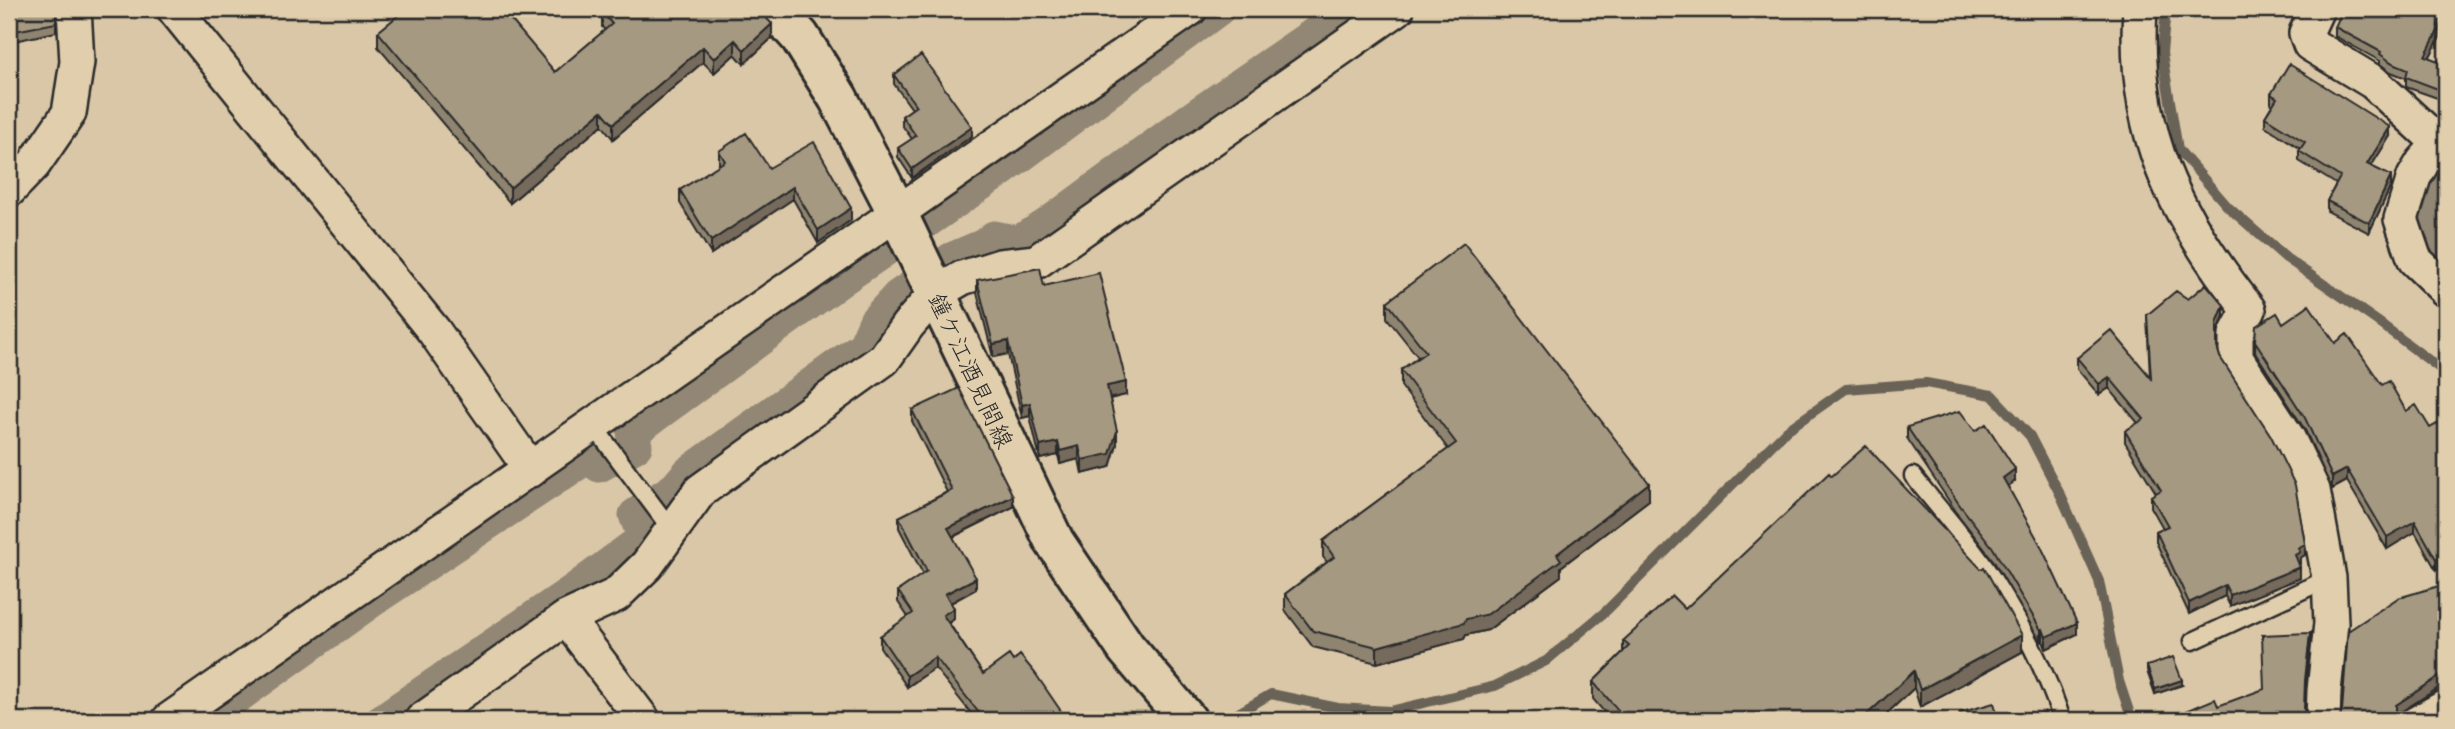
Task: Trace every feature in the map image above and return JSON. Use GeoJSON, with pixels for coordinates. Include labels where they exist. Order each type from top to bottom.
{"type":"FeatureCollection","features":[{"type":"Feature","properties":{"kind":"main road","name":"鐘ケ江酒見間線"},"geometry":{"type":"LineString","coordinates":[[775,9],[800,37],[838,98],[934,288],[1054,541],[1126,648],[1187,720]]}},
{"type":"Feature","properties":{"kind":"street"},"geometry":{"type":"LineString","coordinates":[[9,190],[34,164],[69,113],[77,62],[74,9]]}},
{"type":"Feature","properties":{"kind":"street"},"geometry":{"type":"LineString","coordinates":[[174,9],[434,331],[531,470]]}},
{"type":"Feature","properties":{"kind":"street"},"geometry":{"type":"LineString","coordinates":[[169,720],[593,425],[899,217],[1189,9]]}},
{"type":"Feature","properties":{"kind":"street"},"geometry":{"type":"LineString","coordinates":[[422,720],[566,618],[616,595],[647,565],[700,491],[884,359],[934,288],[1000,266],[1037,262],[1397,9]]}},
{"type":"Feature","properties":{"kind":"street"},"geometry":{"type":"LineString","coordinates":[[2140,9],[2137,52],[2139,78],[2154,147],[2187,220],[2249,310],[2236,334],[2236,358],[2288,438],[2313,490],[2329,579],[2331,623],[2323,720]]}},
{"type":"Feature","properties":{"kind":"street"},"geometry":{"type":"LineString","coordinates":[[2317,9],[2306,33],[2310,44],[2373,82],[2443,139],[2414,177],[2401,219],[2415,260],[2446,289]]}},
{"type":"Feature","properties":{"kind":"street"},"geometry":{"type":"LineString","coordinates":[[566,618],[643,720]]}},
{"type":"Feature","properties":{"kind":"lane"},"geometry":{"type":"LineString","coordinates":[[593,425],[673,532]]}},
{"type":"Feature","properties":{"kind":"lane"},"geometry":{"type":"LineString","coordinates":[[1913,476],[1992,578],[2055,699],[2062,720]]}},
{"type":"Feature","properties":{"kind":"lane"},"geometry":{"type":"LineString","coordinates":[[2193,641],[2329,579]]}},
{"type":"Feature","properties":{"kind":"lane"},"geometry":{"type":"LineString","coordinates":[[2405,720],[2446,697]]}},
{"type":"Feature","properties":{"kind":"shaded area"},"geometry":{"type":"Polygon","coordinates":[[[2446,151],[2446,201],[2438,212],[2439,228],[2446,233],[2446,276],[2428,260],[2414,214],[2419,189],[2446,151]]]}},
{"type":"Feature","properties":{"kind":"building"},"geometry":{"type":"Polygon","coordinates":[[[9,9],[56,9],[56,23],[10,32],[9,9]]]}},
{"type":"Feature","properties":{"kind":"building"},"geometry":{"type":"Polygon","coordinates":[[[406,9],[502,9],[555,72],[612,24],[602,12],[607,9],[758,9],[772,24],[744,50],[735,40],[714,59],[703,47],[613,124],[602,111],[510,188],[378,32],[406,9]]]}},
{"type":"Feature","properties":{"kind":"building"},"geometry":{"type":"Polygon","coordinates":[[[2343,9],[2445,9],[2438,26],[2440,27],[2425,56],[2446,64],[2446,92],[2406,77],[2408,69],[2391,62],[2380,54],[2381,52],[2335,27],[2343,9]]]}},
{"type":"Feature","properties":{"kind":"building"},"geometry":{"type":"Polygon","coordinates":[[[921,55],[972,127],[912,169],[898,148],[916,136],[902,116],[916,106],[894,75],[921,55]]]}},
{"type":"Feature","properties":{"kind":"building"},"geometry":{"type":"Polygon","coordinates":[[[2289,64],[2390,127],[2367,164],[2391,176],[2369,223],[2327,201],[2340,177],[2299,151],[2305,142],[2265,117],[2277,98],[2271,94],[2289,64]]]}},
{"type":"Feature","properties":{"kind":"building"},"geometry":{"type":"Polygon","coordinates":[[[746,133],[769,168],[814,142],[851,208],[818,230],[793,187],[711,241],[680,190],[725,161],[719,151],[746,133]]]}},
{"type":"Feature","properties":{"kind":"building"},"geometry":{"type":"Polygon","coordinates":[[[1464,243],[1649,483],[1557,554],[1561,560],[1488,614],[1377,647],[1313,631],[1285,594],[1334,557],[1323,541],[1456,443],[1401,370],[1426,352],[1387,302],[1464,243]]]}},
{"type":"Feature","properties":{"kind":"building"},"geometry":{"type":"Polygon","coordinates":[[[1040,268],[1044,286],[1099,273],[1126,382],[1107,386],[1117,431],[1110,454],[1082,460],[1079,446],[1060,451],[1058,442],[1040,446],[1030,403],[1022,405],[1008,341],[993,344],[977,280],[1040,268]]]}},
{"type":"Feature","properties":{"kind":"building"},"geometry":{"type":"Polygon","coordinates":[[[2206,284],[2224,305],[2217,323],[2217,347],[2220,357],[2271,436],[2295,485],[2305,544],[2298,548],[2300,552],[2295,555],[2300,567],[2230,595],[2225,585],[2189,603],[2156,531],[2168,526],[2151,496],[2161,490],[2125,431],[2144,419],[2109,377],[2099,384],[2077,358],[2111,330],[2151,378],[2147,315],[2176,291],[2188,299],[2206,284]]]}},
{"type":"Feature","properties":{"kind":"building"},"geometry":{"type":"Polygon","coordinates":[[[2309,305],[2335,343],[2347,334],[2382,385],[2389,381],[2406,411],[2416,405],[2430,428],[2446,419],[2446,553],[2436,559],[2415,521],[2387,537],[2347,469],[2332,477],[2305,418],[2255,341],[2256,326],[2277,313],[2283,323],[2309,305]]]}},
{"type":"Feature","properties":{"kind":"building"},"geometry":{"type":"Polygon","coordinates":[[[959,388],[1013,496],[948,528],[976,578],[945,594],[954,608],[943,615],[983,674],[1009,655],[1013,661],[1020,655],[1067,720],[974,720],[972,718],[979,713],[935,657],[907,676],[880,636],[913,613],[898,591],[927,571],[899,517],[952,490],[912,410],[959,388]]]}},
{"type":"Feature","properties":{"kind":"building"},"geometry":{"type":"Polygon","coordinates":[[[1960,411],[1975,431],[1986,424],[2015,469],[2003,478],[2040,544],[2077,623],[2046,637],[1993,548],[1959,504],[1907,427],[1960,411]]]}},
{"type":"Feature","properties":{"kind":"building"},"geometry":{"type":"Polygon","coordinates":[[[1866,446],[1981,569],[1984,567],[2022,635],[1920,690],[1914,671],[1861,720],[1627,720],[1593,682],[1629,646],[1623,641],[1672,596],[1685,609],[1829,473],[1832,476],[1866,446]]]}},
{"type":"Feature","properties":{"kind":"building"},"geometry":{"type":"Polygon","coordinates":[[[2446,584],[2446,672],[2396,705],[2396,714],[2400,720],[2339,720],[2348,631],[2398,598],[2446,584]]]}},
{"type":"Feature","properties":{"kind":"building"},"geometry":{"type":"Polygon","coordinates":[[[2310,633],[2304,709],[2308,720],[2176,720],[2174,716],[2215,699],[2218,706],[2264,689],[2262,635],[2310,633]]]}},
{"type":"Feature","properties":{"kind":"building"},"geometry":{"type":"Polygon","coordinates":[[[2173,657],[2182,680],[2155,689],[2147,666],[2173,657]]]}},
{"type":"Feature","properties":{"kind":"building"},"geometry":{"type":"Polygon","coordinates":[[[1994,703],[1999,720],[1962,720],[1959,713],[1994,703]]]}},
{"type":"Feature","properties":{"kind":"building"},"geometry":{"type":"Polygon","coordinates":[[[2044,712],[2047,720],[2017,720],[2044,712]]]}},
{"type":"Feature","properties":{"kind":"waterway"},"geometry":{"type":"LineString","coordinates":[[205,720],[376,598],[588,457],[599,466],[636,446],[633,432],[843,279],[1002,170],[1219,9]]}},
{"type":"Feature","properties":{"kind":"waterway"},"geometry":{"type":"LineString","coordinates":[[382,720],[574,590],[644,538],[635,515],[675,488],[688,473],[864,346],[875,321],[898,296],[951,259],[984,245],[994,237],[1018,242],[1046,225],[1190,119],[1350,9]]}},
{"type":"Feature","properties":{"kind":"waterway"},"geometry":{"type":"LineString","coordinates":[[2166,9],[2162,53],[2178,149],[2228,207],[2286,258],[2446,373]]}},
{"type":"Feature","properties":{"kind":"waterway"},"geometry":{"type":"LineString","coordinates":[[1226,720],[1271,694],[1338,708],[1390,711],[1495,686],[1546,661],[1606,611],[1787,430],[1846,389],[1926,383],[1992,395],[2030,436],[2062,498],[2099,581],[2119,681],[2132,720]]}}]}
